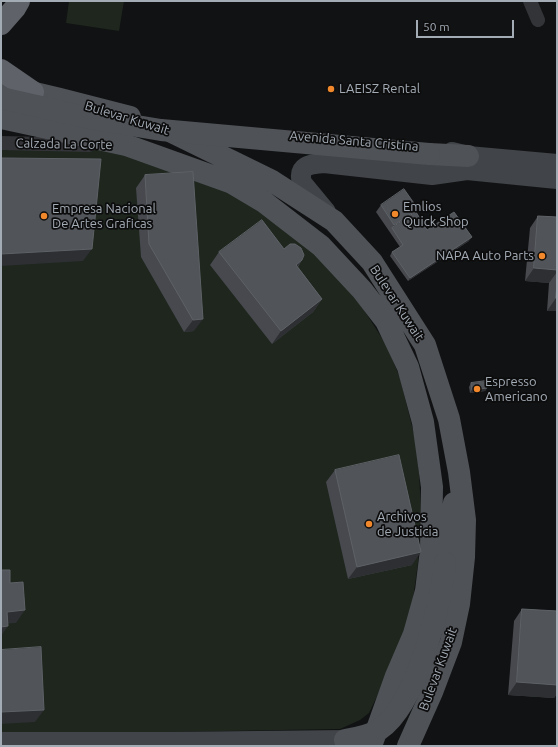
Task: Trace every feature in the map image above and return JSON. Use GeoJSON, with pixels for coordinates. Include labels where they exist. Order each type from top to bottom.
{"type":"FeatureCollection","features":[{"type":"Feature","properties":{"kind":"highway"},"geometry":{"type":"LineString","coordinates":[[1,24],[19,1]]}},
{"type":"Feature","properties":{"kind":"highway"},"geometry":{"type":"LineString","coordinates":[[1,70],[33,92]]}},
{"type":"Feature","properties":{"kind":"main road","name":"Bulevar Kuwait"},"geometry":{"type":"LineString","coordinates":[[1,85],[96,108],[150,124],[184,137],[272,181],[334,221],[372,262],[425,345],[449,419],[459,472],[465,520],[464,557],[459,604],[451,642],[425,707],[407,746]]}},
{"type":"Feature","properties":{"kind":"main road"},"geometry":{"type":"LineString","coordinates":[[1,98],[94,119],[161,130],[429,160]]}},
{"type":"Feature","properties":{"kind":"main road"},"geometry":{"type":"LineString","coordinates":[[1,112],[92,131],[239,149],[467,163]]}},
{"type":"Feature","properties":{"kind":"main road","name":"Bulevar Kuwait"},"geometry":{"type":"LineString","coordinates":[[1,118],[126,145],[232,183],[264,202],[321,246],[362,290],[386,321],[408,367],[423,422],[432,487],[431,550],[426,591],[414,634],[388,695],[372,742]]}},
{"type":"Feature","properties":{"kind":"main road"},"geometry":{"type":"LineString","coordinates":[[345,740],[369,735],[380,729],[390,721],[406,698],[429,641],[439,600],[459,472]]}},
{"type":"Feature","properties":{"kind":"main road"},"geometry":{"type":"LineString","coordinates":[[432,487],[442,522],[446,557]]}},
{"type":"Feature","properties":{"kind":"main road"},"geometry":{"type":"LineString","coordinates":[[388,695],[391,703],[401,712],[414,713],[425,707]]}},
{"type":"Feature","properties":{"kind":"main road"},"geometry":{"type":"LineString","coordinates":[[372,742],[382,732],[394,732],[403,738],[407,746]]}},
{"type":"Feature","properties":{"kind":"street"},"geometry":{"type":"LineString","coordinates":[[530,1],[538,20]]}},
{"type":"Feature","properties":{"kind":"street","name":"Avenida Santa Cristina"},"geometry":{"type":"LineString","coordinates":[[150,124],[191,129],[432,147],[467,163],[557,179]]}},
{"type":"Feature","properties":{"kind":"street","name":"Calzada La Corte"},"geometry":{"type":"LineString","coordinates":[[1,143],[126,145]]}},
{"type":"Feature","properties":{"kind":"street","name":"Avenida Santa Cristina"},"geometry":{"type":"LineString","coordinates":[[334,221],[302,183],[301,175],[308,165],[324,163],[432,175],[467,163],[557,164]]}},
{"type":"Feature","properties":{"kind":"street"},"geometry":{"type":"LineString","coordinates":[[1,742],[345,740]]}},
{"type":"Feature","properties":{"kind":"shaded area"},"geometry":{"type":"Polygon","coordinates":[[[69,1],[124,1],[119,31],[66,23],[69,1]]]}},
{"type":"Feature","properties":{"kind":"shaded area"},"geometry":{"type":"Polygon","coordinates":[[[1,148],[125,149],[227,188],[327,262],[364,310],[387,346],[400,378],[415,438],[419,472],[421,511],[418,563],[411,613],[384,682],[369,713],[360,720],[340,729],[1,735],[1,148]]]}},
{"type":"Feature","properties":{"kind":"building","name":"Empresa Nacional De Artes Graficas"},"geometry":{"type":"Polygon","coordinates":[[[1,158],[101,159],[92,249],[1,254],[1,158]]]}},
{"type":"Feature","properties":{"kind":"building"},"geometry":{"type":"Polygon","coordinates":[[[193,172],[203,319],[193,320],[149,244],[145,175],[193,172]]]}},
{"type":"Feature","properties":{"kind":"building","name":"Emlios Quick Shop"},"geometry":{"type":"Polygon","coordinates":[[[404,189],[418,209],[394,225],[381,205],[404,189]]]}},
{"type":"Feature","properties":{"kind":"building"},"geometry":{"type":"Polygon","coordinates":[[[416,212],[427,230],[454,212],[472,237],[410,278],[392,252],[403,245],[392,228],[416,212]]]}},
{"type":"Feature","properties":{"kind":"building"},"geometry":{"type":"Polygon","coordinates":[[[538,216],[557,217],[557,270],[534,268],[538,216]]]}},
{"type":"Feature","properties":{"kind":"building"},"geometry":{"type":"Polygon","coordinates":[[[262,220],[284,249],[290,244],[295,244],[301,248],[304,255],[302,260],[296,265],[322,299],[281,331],[219,252],[262,220]]]}},
{"type":"Feature","properties":{"kind":"building"},"geometry":{"type":"Polygon","coordinates":[[[486,381],[487,388],[472,390],[471,383],[486,381]]]}},
{"type":"Feature","properties":{"kind":"building","name":"Archivos de Justicia"},"geometry":{"type":"Polygon","coordinates":[[[399,455],[421,552],[357,567],[335,470],[399,455]]]}},
{"type":"Feature","properties":{"kind":"building"},"geometry":{"type":"Polygon","coordinates":[[[1,570],[10,570],[10,583],[23,582],[25,610],[7,612],[8,626],[1,627],[1,570]]]}},
{"type":"Feature","properties":{"kind":"building"},"geometry":{"type":"Polygon","coordinates":[[[522,609],[557,611],[557,685],[517,682],[522,609]]]}},
{"type":"Feature","properties":{"kind":"building"},"geometry":{"type":"Polygon","coordinates":[[[41,647],[44,710],[1,712],[1,650],[41,647]]]}},
{"type":"Feature","properties":{"kind":"place","name":"LAEISZ Rental"},"geometry":{"type":"Point","coordinates":[331,89]}},
{"type":"Feature","properties":{"kind":"place","name":"Emlios Quick Shop"},"geometry":{"type":"Point","coordinates":[395,214]}},
{"type":"Feature","properties":{"kind":"place","name":"Empresa Nacional De Artes Graficas"},"geometry":{"type":"Point","coordinates":[44,216]}},
{"type":"Feature","properties":{"kind":"place","name":"NAPA Auto Parts"},"geometry":{"type":"Point","coordinates":[542,256]}},
{"type":"Feature","properties":{"kind":"place","name":"Espresso Americano"},"geometry":{"type":"Point","coordinates":[477,389]}},
{"type":"Feature","properties":{"kind":"place","name":"Archivos de Justicia"},"geometry":{"type":"Point","coordinates":[369,524]}}]}
